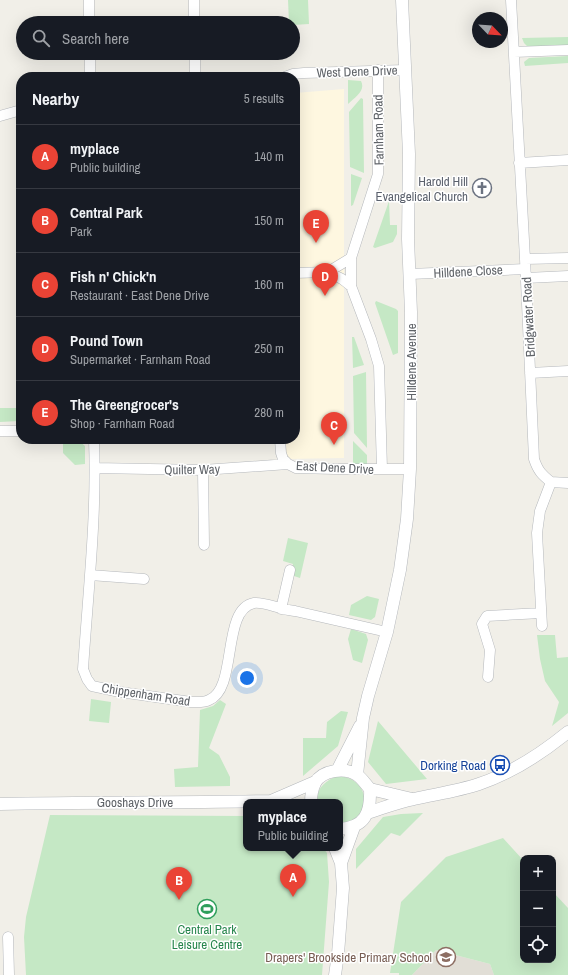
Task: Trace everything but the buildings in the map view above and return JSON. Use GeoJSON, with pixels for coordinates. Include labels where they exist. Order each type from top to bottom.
{"type":"FeatureCollection","features":[{"type":"Feature","properties":{"kind":"street"},"geometry":{"type":"LineString","coordinates":[[89,0],[89,16]]}},
{"type":"Feature","properties":{"kind":"street"},"geometry":{"type":"LineString","coordinates":[[194,0],[194,16]]}},
{"type":"Feature","properties":{"kind":"street","name":"Hilldene Avenue"},"geometry":{"type":"LineString","coordinates":[[357,775],[363,718],[387,632],[400,570],[407,519],[410,468],[410,274],[408,239],[409,154],[402,0]]}},
{"type":"Feature","properties":{"kind":"street","name":"Bridgwater Road"},"geometry":{"type":"LineString","coordinates":[[511,0],[526,269],[534,459],[537,468],[551,482]]}},
{"type":"Feature","properties":{"kind":"street"},"geometry":{"type":"LineString","coordinates":[[514,52],[568,50]]}},
{"type":"Feature","properties":{"kind":"street"},"geometry":{"type":"LineString","coordinates":[[90,60],[90,72]]}},
{"type":"Feature","properties":{"kind":"street"},"geometry":{"type":"LineString","coordinates":[[195,60],[195,72]]}},
{"type":"Feature","properties":{"kind":"street","name":"Farnham Road"},"geometry":{"type":"LineString","coordinates":[[378,70],[378,174],[351,258],[351,286],[366,324],[379,366],[382,469]]}},
{"type":"Feature","properties":{"kind":"street","name":"West Dene Drive"},"geometry":{"type":"LineString","coordinates":[[300,73],[405,70]]}},
{"type":"Feature","properties":{"kind":"street"},"geometry":{"type":"LineString","coordinates":[[0,116],[16,111]]}},
{"type":"Feature","properties":{"kind":"street"},"geometry":{"type":"LineString","coordinates":[[520,163],[568,160]]}},
{"type":"Feature","properties":{"kind":"street"},"geometry":{"type":"LineString","coordinates":[[328,272],[351,258]]}},
{"type":"Feature","properties":{"kind":"street"},"geometry":{"type":"LineString","coordinates":[[526,269],[568,258]]}},
{"type":"Feature","properties":{"kind":"street"},"geometry":{"type":"LineString","coordinates":[[526,269],[568,276]]}},
{"type":"Feature","properties":{"kind":"street","name":"Hilldene Close"},"geometry":{"type":"LineString","coordinates":[[410,274],[526,269]]}},
{"type":"Feature","properties":{"kind":"street"},"geometry":{"type":"LineString","coordinates":[[300,273],[328,272],[342,279],[351,286]]}},
{"type":"Feature","properties":{"kind":"street"},"geometry":{"type":"LineString","coordinates":[[530,373],[568,371]]}},
{"type":"Feature","properties":{"kind":"street"},"geometry":{"type":"LineString","coordinates":[[0,431],[16,431]]}},
{"type":"Feature","properties":{"kind":"street","name":"Chippenham Road"},"geometry":{"type":"LineString","coordinates":[[94,444],[95,468],[90,575],[83,669],[92,686],[120,692],[191,702],[210,700],[218,692],[224,679],[234,628],[238,616],[245,606],[254,603],[387,632]]}},
{"type":"Feature","properties":{"kind":"street","name":"East Dene Drive"},"geometry":{"type":"LineString","coordinates":[[280,444],[283,459],[288,464],[296,468],[410,468]]}},
{"type":"Feature","properties":{"kind":"street","name":"Quilter Way"},"geometry":{"type":"LineString","coordinates":[[95,468],[203,470],[288,464]]}},
{"type":"Feature","properties":{"kind":"street"},"geometry":{"type":"LineString","coordinates":[[203,470],[204,545]]}},
{"type":"Feature","properties":{"kind":"street"},"geometry":{"type":"LineString","coordinates":[[542,626],[537,533],[540,511],[551,482],[568,483]]}},
{"type":"Feature","properties":{"kind":"street"},"geometry":{"type":"LineString","coordinates":[[281,609],[290,570]]}},
{"type":"Feature","properties":{"kind":"street"},"geometry":{"type":"LineString","coordinates":[[90,575],[144,579]]}},
{"type":"Feature","properties":{"kind":"street"},"geometry":{"type":"LineString","coordinates":[[488,677],[490,650],[482,624],[487,616],[541,613]]}},
{"type":"Feature","properties":{"kind":"street","name":"Hilldene Avenue"},"geometry":{"type":"LineString","coordinates":[[338,770],[363,718]]}},
{"type":"Feature","properties":{"kind":"street"},"geometry":{"type":"LineString","coordinates":[[367,813],[412,799],[479,784],[515,769],[551,746],[568,732]]}},
{"type":"Feature","properties":{"kind":"street"},"geometry":{"type":"LineString","coordinates":[[338,770],[345,770],[357,775],[370,789],[412,799]]}},
{"type":"Feature","properties":{"kind":"street","name":"Gooshays Drive"},"geometry":{"type":"LineString","coordinates":[[277,799],[338,770]]}},
{"type":"Feature","properties":{"kind":"street"},"geometry":{"type":"LineString","coordinates":[[311,799],[315,782]]}},
{"type":"Feature","properties":{"kind":"street"},"geometry":{"type":"LineString","coordinates":[[335,975],[343,888],[342,863],[354,828],[361,822],[367,813],[371,800],[370,789]]}},
{"type":"Feature","properties":{"kind":"street","name":"Gooshays Drive"},"geometry":{"type":"LineString","coordinates":[[0,804],[243,802]]}},
{"type":"Feature","properties":{"kind":"street"},"geometry":{"type":"LineString","coordinates":[[343,829],[354,828]]}},
{"type":"Feature","properties":{"kind":"street"},"geometry":{"type":"LineString","coordinates":[[336,851],[342,863]]}},
{"type":"Feature","properties":{"kind":"street"},"geometry":{"type":"LineString","coordinates":[[8,937],[9,975]]}},
{"type":"Feature","properties":{"kind":"shaded area"},"geometry":{"type":"Polygon","coordinates":[[[344,89],[344,458],[287,459],[286,444],[300,444],[300,93],[344,89]]]}},
{"type":"Feature","properties":{"kind":"shaded area","name":"Drapers' Brookside Primary School"},"geometry":{"type":"Polygon","coordinates":[[[436,950],[490,964],[494,975],[412,975],[436,950]]]}},
{"type":"Feature","properties":{"kind":"green space"},"geometry":{"type":"Polygon","coordinates":[[[288,0],[308,0],[309,24],[300,25],[300,16],[289,16],[288,0]]]}},
{"type":"Feature","properties":{"kind":"green space"},"geometry":{"type":"Polygon","coordinates":[[[568,37],[568,45],[529,48],[524,43],[522,38],[568,37]]]}},
{"type":"Feature","properties":{"kind":"green space"},"geometry":{"type":"Polygon","coordinates":[[[568,56],[568,63],[525,66],[524,62],[529,58],[568,56]]]}},
{"type":"Feature","properties":{"kind":"green space"},"geometry":{"type":"Polygon","coordinates":[[[348,80],[361,81],[362,88],[359,94],[348,104],[348,80]]]}},
{"type":"Feature","properties":{"kind":"green space"},"geometry":{"type":"Polygon","coordinates":[[[361,98],[363,99],[364,173],[350,167],[349,112],[361,98]]]}},
{"type":"Feature","properties":{"kind":"green space"},"geometry":{"type":"Polygon","coordinates":[[[351,174],[362,178],[353,205],[351,206],[351,174]]]}},
{"type":"Feature","properties":{"kind":"green space"},"geometry":{"type":"Polygon","coordinates":[[[389,201],[390,225],[397,225],[397,234],[393,242],[375,248],[373,247],[389,201]]]}},
{"type":"Feature","properties":{"kind":"green space"},"geometry":{"type":"Polygon","coordinates":[[[376,301],[398,311],[398,353],[393,355],[375,303],[376,301]]]}},
{"type":"Feature","properties":{"kind":"green space"},"geometry":{"type":"Polygon","coordinates":[[[352,337],[354,337],[364,365],[353,368],[352,337]]]}},
{"type":"Feature","properties":{"kind":"green space"},"geometry":{"type":"Polygon","coordinates":[[[366,372],[367,448],[354,433],[353,376],[366,372]]]}},
{"type":"Feature","properties":{"kind":"green space"},"geometry":{"type":"Polygon","coordinates":[[[0,408],[16,408],[16,421],[0,422],[0,408]]]}},
{"type":"Feature","properties":{"kind":"green space"},"geometry":{"type":"Polygon","coordinates":[[[353,441],[367,455],[367,464],[353,464],[353,441]]]}},
{"type":"Feature","properties":{"kind":"green space"},"geometry":{"type":"Polygon","coordinates":[[[63,444],[83,444],[85,446],[85,464],[75,465],[63,453],[63,444]]]}},
{"type":"Feature","properties":{"kind":"green space"},"geometry":{"type":"Polygon","coordinates":[[[288,538],[308,543],[300,578],[291,575],[293,564],[283,561],[288,538]]]}},
{"type":"Feature","properties":{"kind":"green space"},"geometry":{"type":"Polygon","coordinates":[[[367,596],[379,599],[375,617],[371,620],[349,615],[351,605],[367,596]]]}},
{"type":"Feature","properties":{"kind":"green space"},"geometry":{"type":"Polygon","coordinates":[[[351,629],[366,634],[368,640],[362,663],[353,660],[348,639],[351,629]]]}},
{"type":"Feature","properties":{"kind":"green space"},"geometry":{"type":"Polygon","coordinates":[[[537,635],[555,635],[557,658],[568,657],[568,713],[552,726],[559,702],[545,681],[537,635]]]}},
{"type":"Feature","properties":{"kind":"green space"},"geometry":{"type":"Polygon","coordinates":[[[91,699],[111,702],[109,723],[89,721],[91,699]]]}},
{"type":"Feature","properties":{"kind":"green space"},"geometry":{"type":"Polygon","coordinates":[[[220,700],[226,704],[209,748],[219,755],[230,777],[230,786],[175,787],[174,769],[198,767],[200,710],[213,706],[220,700]]]}},
{"type":"Feature","properties":{"kind":"green space"},"geometry":{"type":"Polygon","coordinates":[[[341,711],[348,712],[338,746],[303,776],[303,738],[326,738],[327,722],[341,711]]]}},
{"type":"Feature","properties":{"kind":"green space"},"geometry":{"type":"Polygon","coordinates":[[[378,721],[427,779],[386,784],[368,762],[378,721]]]}},
{"type":"Feature","properties":{"kind":"green space"},"geometry":{"type":"Polygon","coordinates":[[[338,776],[349,778],[363,791],[363,808],[359,815],[351,821],[343,823],[343,799],[317,799],[320,789],[330,780],[338,776]]]}},
{"type":"Feature","properties":{"kind":"green space"},"geometry":{"type":"Polygon","coordinates":[[[423,813],[400,836],[391,833],[356,869],[356,849],[383,817],[423,813]]]}},
{"type":"Feature","properties":{"kind":"green space"},"geometry":{"type":"Polygon","coordinates":[[[50,815],[243,816],[243,851],[325,851],[327,853],[329,882],[322,975],[26,975],[24,937],[26,917],[50,815]]]}},
{"type":"Feature","properties":{"kind":"green space"},"geometry":{"type":"Polygon","coordinates":[[[503,838],[520,857],[520,963],[556,963],[556,895],[568,908],[568,975],[494,975],[490,964],[436,950],[412,975],[390,973],[401,902],[446,857],[503,838]]]}},
{"type":"Feature","properties":{"kind":"place","name":"Harold Hill Evangelical Church"},"geometry":{"type":"Point","coordinates":[482,188]}},
{"type":"Feature","properties":{"kind":"place","name":"The Greengrocer's"},"geometry":{"type":"Point","coordinates":[316,243]}},
{"type":"Feature","properties":{"kind":"place","name":"Pound Town"},"geometry":{"type":"Point","coordinates":[325,296]}},
{"type":"Feature","properties":{"kind":"place","name":"Fish n' Chick'n"},"geometry":{"type":"Point","coordinates":[334,445]}},
{"type":"Feature","properties":{"kind":"place","name":"Dorking Road"},"geometry":{"type":"Point","coordinates":[500,765]}},
{"type":"Feature","properties":{"kind":"place","name":"myplace"},"geometry":{"type":"Point","coordinates":[293,897]}},
{"type":"Feature","properties":{"kind":"place","name":"Central Park"},"geometry":{"type":"Point","coordinates":[179,900]}},
{"type":"Feature","properties":{"kind":"place","name":"Central Park Leisure Centre"},"geometry":{"type":"Point","coordinates":[207,909]}},
{"type":"Feature","properties":{"kind":"place","name":"Drapers' Brookside Primary School"},"geometry":{"type":"Point","coordinates":[446,957]}}]}
